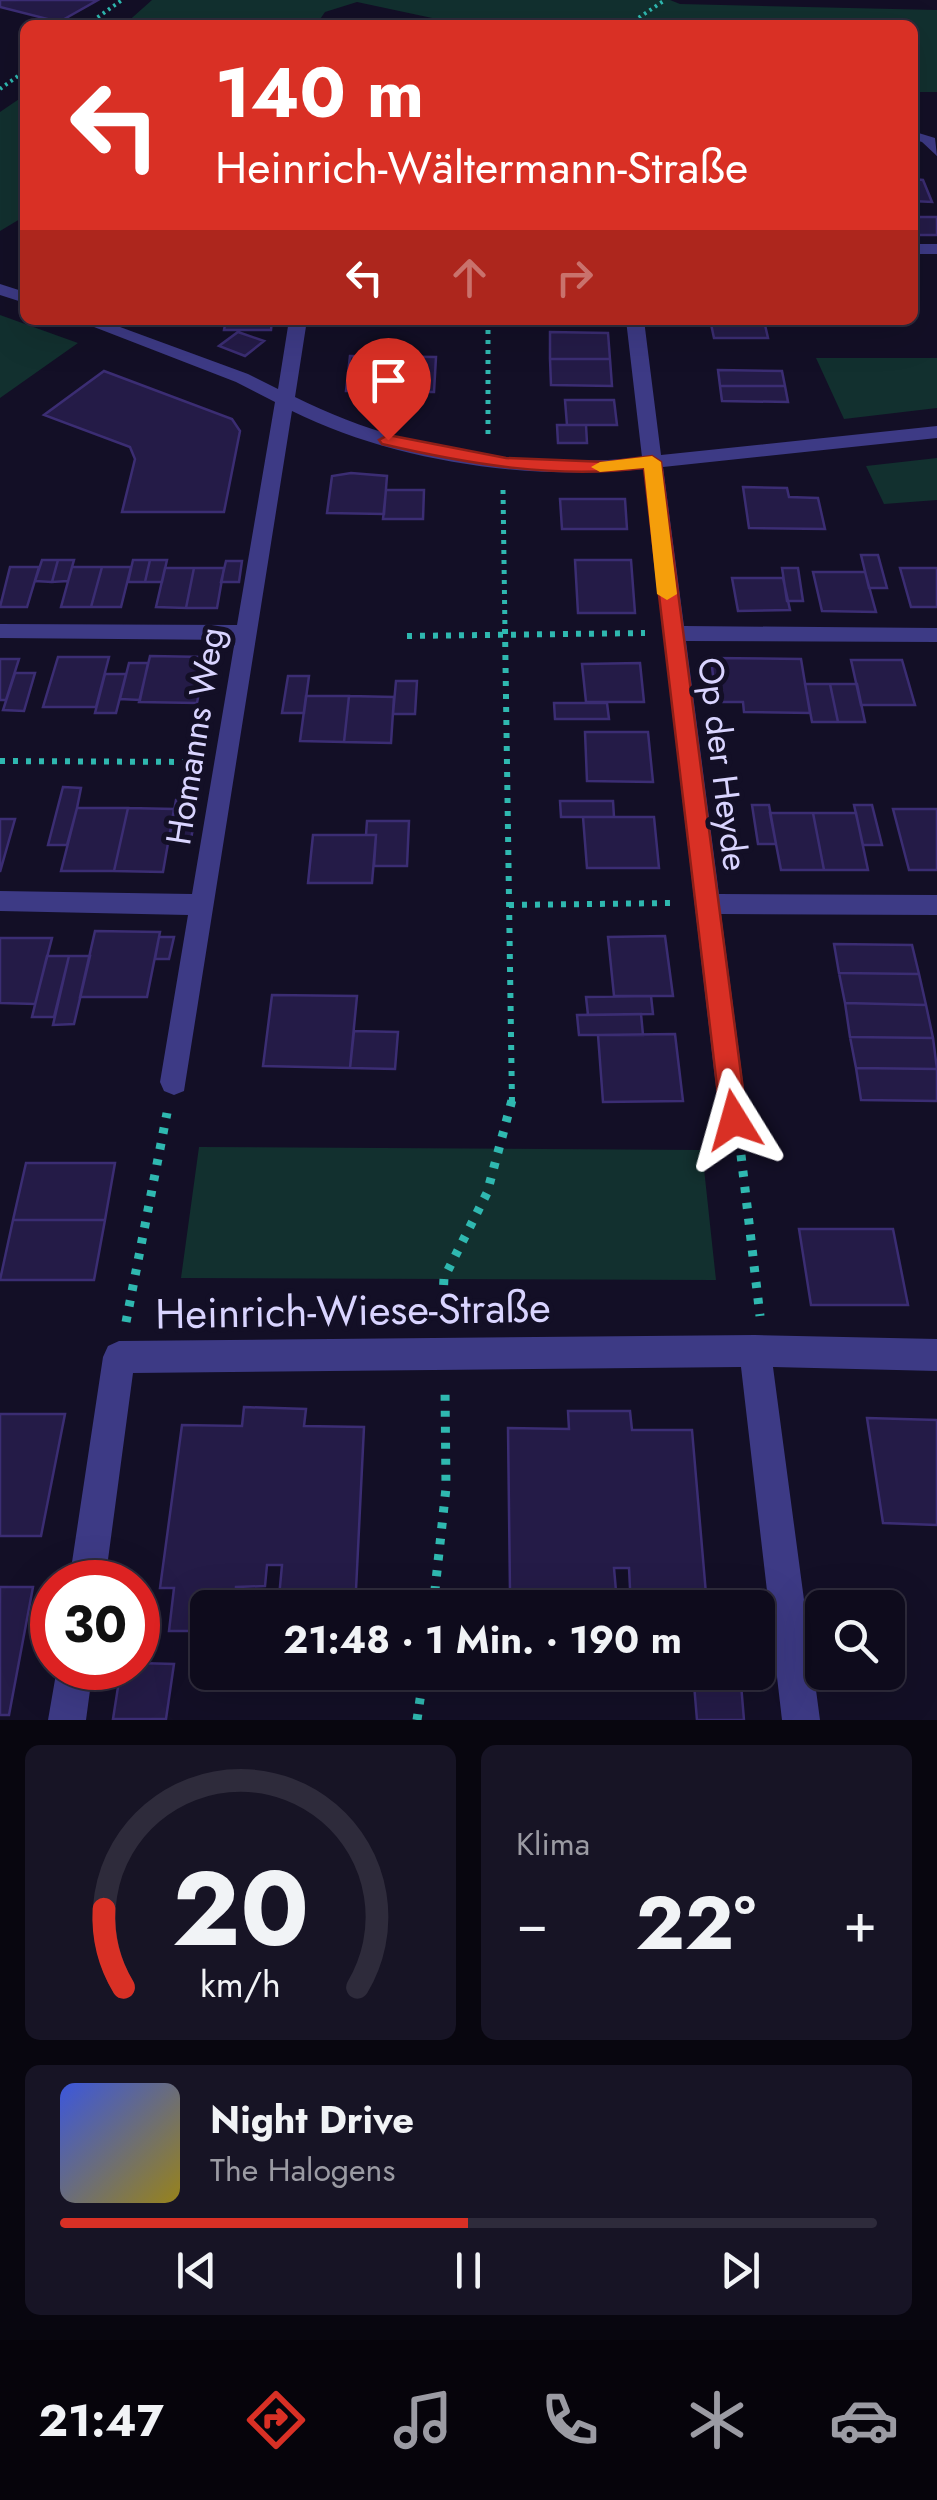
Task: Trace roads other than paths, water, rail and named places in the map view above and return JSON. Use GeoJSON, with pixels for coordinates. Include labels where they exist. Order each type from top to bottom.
{"type":"FeatureCollection","features":[{"type":"Feature","properties":{"kind":"street"},"geometry":{"type":"LineString","coordinates":[[918,135],[933,143],[937,152]]}},
{"type":"Feature","properties":{"kind":"street"},"geometry":{"type":"LineString","coordinates":[[99,325],[242,378],[303,412],[388,440],[496,462],[607,467],[937,432]]}},
{"type":"Feature","properties":{"kind":"street","name":"Homanns Weg"},"geometry":{"type":"LineString","coordinates":[[174,1082],[297,325]]}},
{"type":"Feature","properties":{"kind":"street","name":"Op der Heyde"},"geometry":{"type":"LineString","coordinates":[[637,325],[671,634],[734,1120]]}},
{"type":"Feature","properties":{"kind":"street"},"geometry":{"type":"LineString","coordinates":[[0,631],[247,633]]}},
{"type":"Feature","properties":{"kind":"street","name":"Op der Heyde"},"geometry":{"type":"LineString","coordinates":[[671,634],[937,635]]}},
{"type":"Feature","properties":{"kind":"street"},"geometry":{"type":"LineString","coordinates":[[0,902],[202,905]]}},
{"type":"Feature","properties":{"kind":"street","name":"Op der Heyde"},"geometry":{"type":"LineString","coordinates":[[705,904],[937,905]]}},
{"type":"Feature","properties":{"kind":"street"},"geometry":{"type":"LineString","coordinates":[[756,1351],[801,1720]]}},
{"type":"Feature","properties":{"kind":"street","name":"Heinrich-Wiese-Straße"},"geometry":{"type":"LineString","coordinates":[[90,1560],[120,1357],[756,1351],[937,1355]]}},
{"type":"Feature","properties":{"kind":"street"},"geometry":{"type":"LineString","coordinates":[[68,1720],[72,1690]]}}]}
